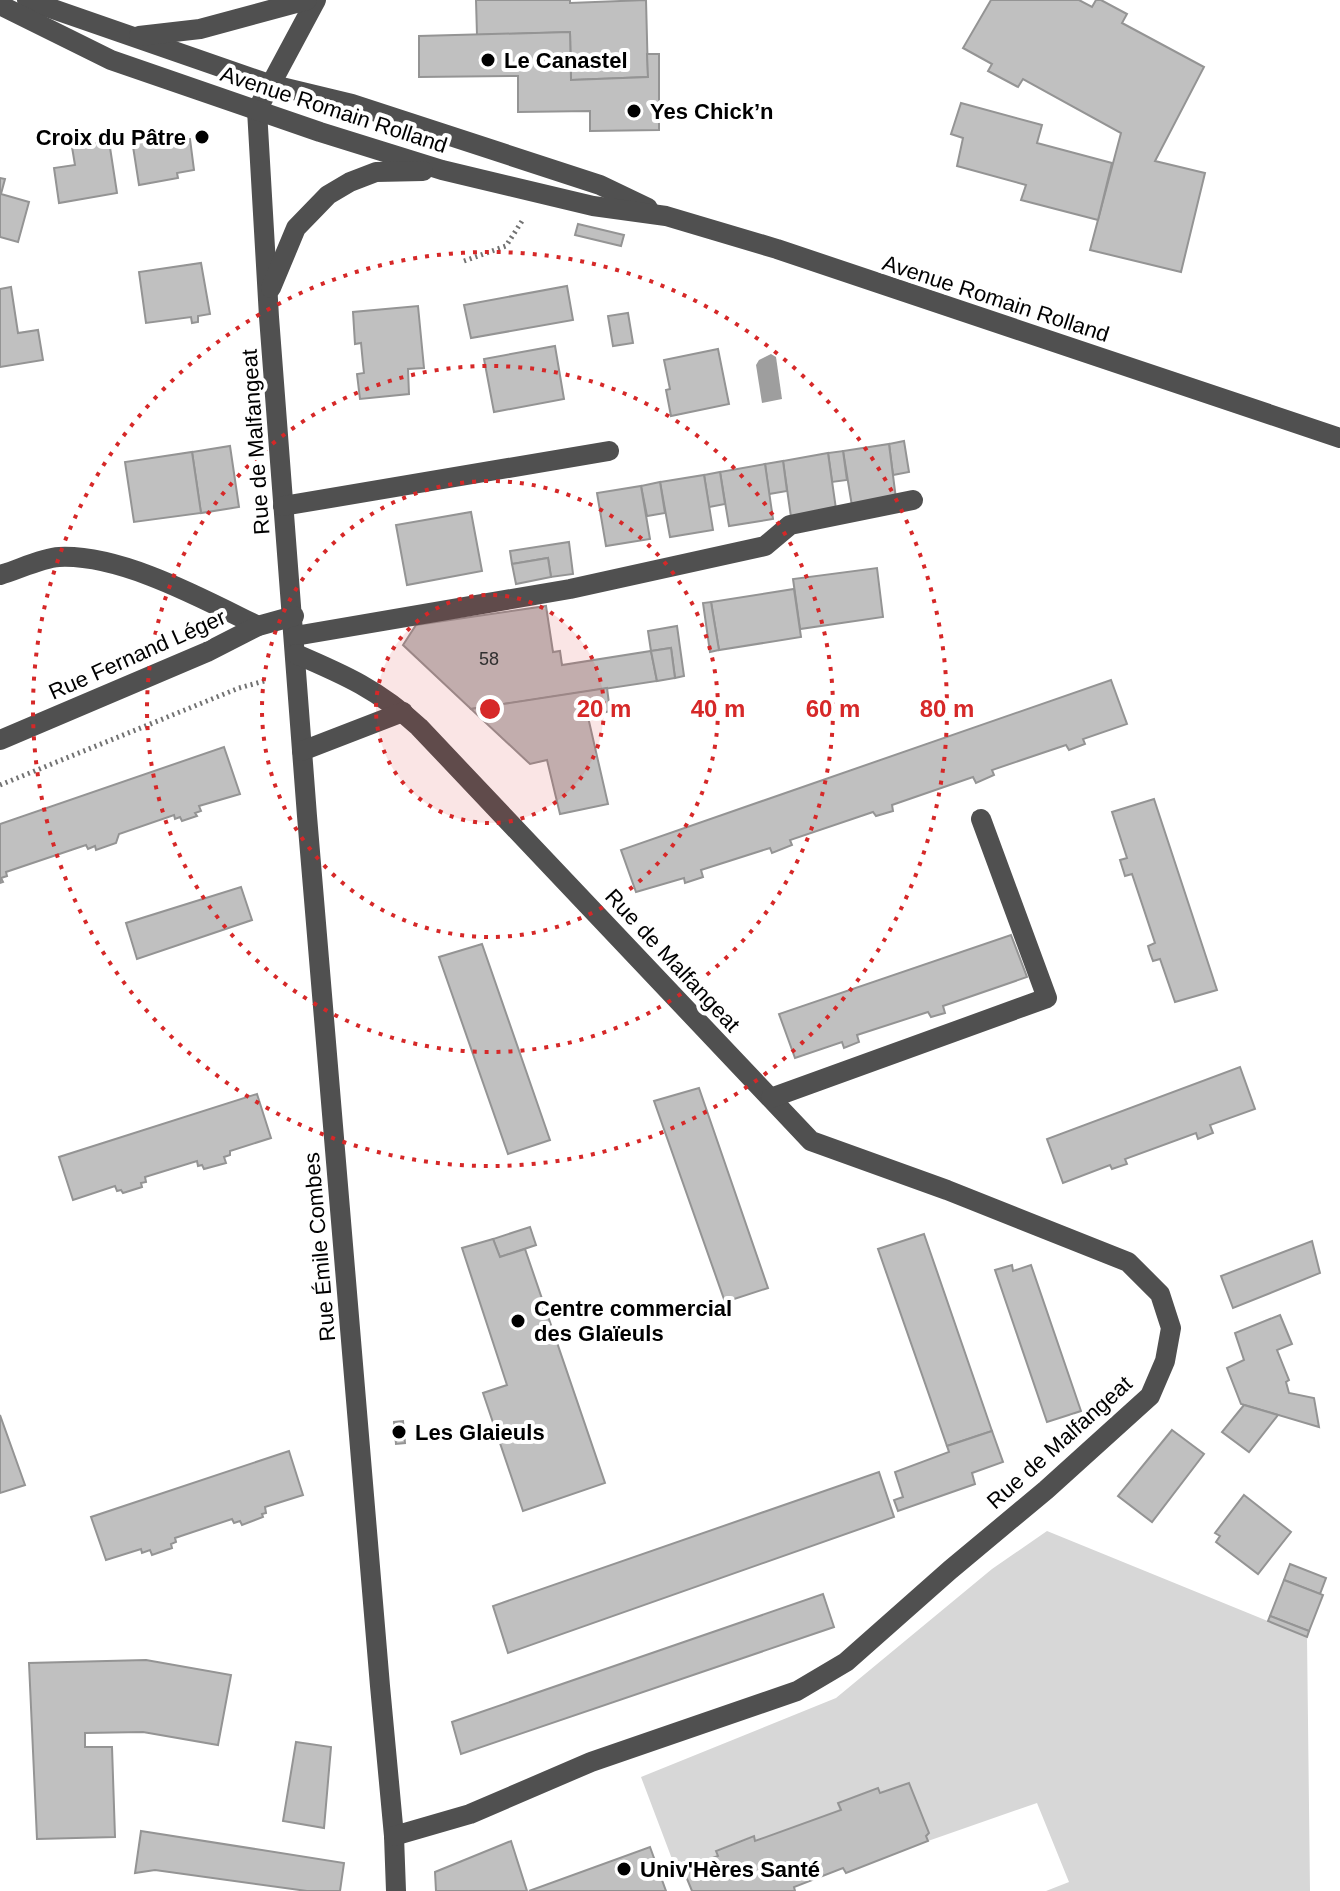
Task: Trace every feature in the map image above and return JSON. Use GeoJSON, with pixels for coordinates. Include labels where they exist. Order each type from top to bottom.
{"type":"FeatureCollection","features":[{"type":"Feature","properties":{"kind":"street","name":"Avenue Romain Rolland"},"geometry":{"type":"LineString","coordinates":[[27,0],[61,5],[133,37],[269,84],[352,104],[600,185],[666,216],[777,249],[1340,438]]}},
{"type":"Feature","properties":{"kind":"street"},"geometry":{"type":"LineString","coordinates":[[133,37],[200,29],[246,8],[307,0]]}},
{"type":"Feature","properties":{"kind":"street","name":"Rue de Malfangeat"},"geometry":{"type":"LineString","coordinates":[[316,0],[257,110],[295,645],[359,681],[403,712],[811,1141],[947,1190],[1128,1262],[1160,1294],[1171,1328],[1165,1361],[1150,1396],[846,1662],[797,1691],[591,1762],[470,1814],[394,1836]]}},
{"type":"Feature","properties":{"kind":"street","name":"Avenue Romain Rolland"},"geometry":{"type":"LineString","coordinates":[[0,5],[111,60],[442,170],[593,206],[666,216]]}},
{"type":"Feature","properties":{"kind":"street"},"geometry":{"type":"LineString","coordinates":[[47,27],[61,5]]}},
{"type":"Feature","properties":{"kind":"street"},"geometry":{"type":"LineString","coordinates":[[0,20],[111,60]]}},
{"type":"Feature","properties":{"kind":"street","name":"Rue de Malfangeat"},"geometry":{"type":"LineString","coordinates":[[268,296],[296,228],[328,195],[376,172],[442,170]]}},
{"type":"Feature","properties":{"kind":"street"},"geometry":{"type":"LineString","coordinates":[[283,506],[609,451]]}},
{"type":"Feature","properties":{"kind":"street","name":"Rue Fernand Léger"},"geometry":{"type":"LineString","coordinates":[[0,740],[207,652],[258,626],[295,645],[765,546],[790,525],[913,500]]}},
{"type":"Feature","properties":{"kind":"street"},"geometry":{"type":"LineString","coordinates":[[0,575],[57,557],[104,560],[200,597],[258,626]]}},
{"type":"Feature","properties":{"kind":"street","name":"Rue Émile Combes"},"geometry":{"type":"LineString","coordinates":[[295,645],[394,1836]]}},
{"type":"Feature","properties":{"kind":"street"},"geometry":{"type":"LineString","coordinates":[[302,751],[403,712]]}},
{"type":"Feature","properties":{"kind":"street"},"geometry":{"type":"LineString","coordinates":[[771,1098],[1047,998],[981,819]]}},
{"type":"Feature","properties":{"kind":"street"},"geometry":{"type":"LineString","coordinates":[[394,1836],[396,1891]]}},
{"type":"Feature","properties":{"kind":"path"},"geometry":{"type":"LineString","coordinates":[[464,261],[506,246],[526,216]]}},
{"type":"Feature","properties":{"kind":"path"},"geometry":{"type":"LineString","coordinates":[[0,785],[239,688],[295,645]]}},
{"type":"Feature","properties":{"kind":"shaded area"},"geometry":{"type":"Polygon","coordinates":[[[771,354],[776,357],[782,399],[762,403],[756,365],[771,354]]]}},
{"type":"Feature","properties":{"kind":"shaded area"},"geometry":{"type":"Polygon","coordinates":[[[1047,1531],[1307,1637],[1310,1891],[1046,1891],[1069,1882],[1037,1803],[928,1841],[877,1788],[838,1803],[840,1810],[755,1841],[753,1836],[717,1850],[718,1856],[683,1869],[672,1859],[641,1777],[836,1698],[992,1569],[1047,1531]]]}},
{"type":"Feature","properties":{"kind":"building"},"geometry":{"type":"Polygon","coordinates":[[[476,0],[570,0],[570,3],[646,0],[648,77],[571,80],[570,32],[477,35],[476,0]]]}},
{"type":"Feature","properties":{"kind":"building"},"geometry":{"type":"Polygon","coordinates":[[[991,0],[1079,0],[1092,7],[1096,0],[1101,0],[1127,14],[1122,23],[1204,67],[1155,161],[1205,173],[1181,272],[1090,250],[1121,133],[1023,79],[1018,87],[988,71],[992,64],[963,48],[991,0]]]}},
{"type":"Feature","properties":{"kind":"building"},"geometry":{"type":"Polygon","coordinates":[[[570,32],[571,80],[648,77],[647,54],[659,54],[659,130],[590,131],[590,111],[518,112],[518,76],[419,77],[419,36],[570,32]]]}},
{"type":"Feature","properties":{"kind":"building"},"geometry":{"type":"Polygon","coordinates":[[[961,103],[1042,125],[1037,143],[1112,163],[1098,220],[1021,200],[1026,185],[957,166],[963,138],[951,134],[961,103]]]}},
{"type":"Feature","properties":{"kind":"building"},"geometry":{"type":"Polygon","coordinates":[[[172,134],[173,141],[190,139],[194,170],[177,173],[178,178],[139,185],[132,140],[172,134]]]}},
{"type":"Feature","properties":{"kind":"building"},"geometry":{"type":"Polygon","coordinates":[[[109,141],[117,193],[59,203],[54,168],[75,165],[72,147],[109,141]]]}},
{"type":"Feature","properties":{"kind":"building"},"geometry":{"type":"Polygon","coordinates":[[[0,178],[5,179],[1,194],[29,202],[18,242],[0,237],[0,178]]]}},
{"type":"Feature","properties":{"kind":"building"},"geometry":{"type":"Polygon","coordinates":[[[578,224],[624,235],[621,246],[575,235],[578,224]]]}},
{"type":"Feature","properties":{"kind":"building"},"geometry":{"type":"Polygon","coordinates":[[[201,263],[210,314],[198,316],[198,322],[192,323],[191,317],[146,323],[139,272],[201,263]]]}},
{"type":"Feature","properties":{"kind":"building"},"geometry":{"type":"Polygon","coordinates":[[[567,286],[573,320],[471,338],[464,305],[567,286]]]}},
{"type":"Feature","properties":{"kind":"building"},"geometry":{"type":"Polygon","coordinates":[[[11,287],[18,333],[38,330],[43,360],[0,367],[0,289],[11,287]]]}},
{"type":"Feature","properties":{"kind":"building"},"geometry":{"type":"Polygon","coordinates":[[[418,306],[424,368],[408,369],[409,394],[360,399],[357,374],[364,373],[361,343],[355,344],[353,312],[418,306]]]}},
{"type":"Feature","properties":{"kind":"building"},"geometry":{"type":"Polygon","coordinates":[[[628,313],[633,343],[613,346],[608,316],[628,313]]]}},
{"type":"Feature","properties":{"kind":"building"},"geometry":{"type":"Polygon","coordinates":[[[555,346],[564,399],[494,412],[484,359],[555,346]]]}},
{"type":"Feature","properties":{"kind":"building"},"geometry":{"type":"Polygon","coordinates":[[[718,349],[729,404],[671,416],[664,360],[718,349]]]}},
{"type":"Feature","properties":{"kind":"building"},"geometry":{"type":"Polygon","coordinates":[[[904,441],[909,472],[893,475],[889,444],[904,441]]]}},
{"type":"Feature","properties":{"kind":"building"},"geometry":{"type":"Polygon","coordinates":[[[889,444],[896,499],[852,506],[843,451],[889,444]]]}},
{"type":"Feature","properties":{"kind":"building"},"geometry":{"type":"Polygon","coordinates":[[[230,446],[239,507],[201,513],[192,452],[230,446]]]}},
{"type":"Feature","properties":{"kind":"building"},"geometry":{"type":"Polygon","coordinates":[[[843,451],[847,480],[832,482],[828,453],[843,451]]]}},
{"type":"Feature","properties":{"kind":"building"},"geometry":{"type":"Polygon","coordinates":[[[192,452],[201,513],[134,522],[125,462],[192,452]]]}},
{"type":"Feature","properties":{"kind":"building"},"geometry":{"type":"Polygon","coordinates":[[[828,453],[836,509],[791,517],[783,461],[828,453]]]}},
{"type":"Feature","properties":{"kind":"building"},"geometry":{"type":"Polygon","coordinates":[[[783,461],[787,491],[769,494],[765,464],[783,461]]]}},
{"type":"Feature","properties":{"kind":"building"},"geometry":{"type":"Polygon","coordinates":[[[765,464],[773,519],[729,526],[720,472],[765,464]]]}},
{"type":"Feature","properties":{"kind":"building"},"geometry":{"type":"Polygon","coordinates":[[[720,472],[725,504],[709,507],[704,475],[720,472]]]}},
{"type":"Feature","properties":{"kind":"building"},"geometry":{"type":"Polygon","coordinates":[[[704,475],[713,530],[670,537],[660,482],[704,475]]]}},
{"type":"Feature","properties":{"kind":"building"},"geometry":{"type":"Polygon","coordinates":[[[660,482],[665,513],[647,516],[641,486],[660,482]]]}},
{"type":"Feature","properties":{"kind":"building"},"geometry":{"type":"Polygon","coordinates":[[[641,486],[650,539],[606,546],[597,493],[641,486]]]}},
{"type":"Feature","properties":{"kind":"building"},"geometry":{"type":"Polygon","coordinates":[[[471,512],[482,571],[407,585],[396,525],[471,512]]]}},
{"type":"Feature","properties":{"kind":"building"},"geometry":{"type":"Polygon","coordinates":[[[569,542],[573,574],[551,577],[548,558],[512,564],[510,551],[569,542]]]}},
{"type":"Feature","properties":{"kind":"building"},"geometry":{"type":"Polygon","coordinates":[[[548,558],[551,577],[516,584],[512,564],[548,558]]]}},
{"type":"Feature","properties":{"kind":"building"},"geometry":{"type":"Polygon","coordinates":[[[877,568],[883,617],[800,629],[793,579],[877,568]]]}},
{"type":"Feature","properties":{"kind":"building"},"geometry":{"type":"Polygon","coordinates":[[[794,589],[801,637],[719,650],[711,602],[794,589]]]}},
{"type":"Feature","properties":{"kind":"building"},"geometry":{"type":"Polygon","coordinates":[[[711,602],[719,650],[710,652],[703,603],[711,602]]]}},
{"type":"Feature","properties":{"kind":"building"},"geometry":{"type":"Polygon","coordinates":[[[546,606],[553,652],[560,651],[562,665],[651,651],[657,681],[471,709],[403,645],[416,625],[546,606]]]}},
{"type":"Feature","properties":{"kind":"building"},"geometry":{"type":"Polygon","coordinates":[[[677,626],[684,676],[675,678],[671,648],[651,651],[648,631],[677,626]]]}},
{"type":"Feature","properties":{"kind":"building"},"geometry":{"type":"Polygon","coordinates":[[[671,648],[675,678],[657,681],[651,651],[671,648]]]}},
{"type":"Feature","properties":{"kind":"building"},"geometry":{"type":"Polygon","coordinates":[[[1111,680],[1127,724],[1083,739],[1085,744],[1069,750],[1066,745],[992,770],[994,775],[976,783],[973,777],[892,805],[893,811],[876,816],[873,812],[790,840],[792,845],[772,853],[770,848],[701,870],[703,877],[685,883],[684,878],[636,892],[621,850],[1111,680]]]}},
{"type":"Feature","properties":{"kind":"building"},"geometry":{"type":"Polygon","coordinates":[[[607,688],[610,711],[588,717],[608,804],[560,814],[547,760],[530,764],[471,709],[607,688]]]}},
{"type":"Feature","properties":{"kind":"building"},"geometry":{"type":"Polygon","coordinates":[[[224,747],[240,794],[199,806],[201,811],[195,813],[197,816],[182,821],[180,817],[175,819],[174,815],[119,834],[116,843],[96,850],[95,846],[88,849],[86,845],[6,872],[7,876],[1,878],[3,882],[0,883],[0,824],[224,747]]]}},
{"type":"Feature","properties":{"kind":"building"},"geometry":{"type":"Polygon","coordinates":[[[1154,799],[1217,990],[1175,1002],[1160,959],[1153,961],[1150,953],[1148,946],[1155,943],[1132,874],[1125,876],[1120,860],[1127,858],[1112,812],[1154,799]]]}},
{"type":"Feature","properties":{"kind":"building"},"geometry":{"type":"Polygon","coordinates":[[[241,887],[252,920],[137,959],[126,923],[241,887]]]}},
{"type":"Feature","properties":{"kind":"building"},"geometry":{"type":"Polygon","coordinates":[[[1011,935],[1027,977],[943,1006],[945,1013],[931,1017],[928,1012],[857,1035],[859,1042],[844,1048],[842,1042],[795,1058],[779,1014],[1011,935]]]}},
{"type":"Feature","properties":{"kind":"building"},"geometry":{"type":"Polygon","coordinates":[[[482,944],[550,1140],[508,1154],[439,957],[482,944]]]}},
{"type":"Feature","properties":{"kind":"building"},"geometry":{"type":"Polygon","coordinates":[[[1240,1067],[1255,1109],[1210,1125],[1213,1133],[1198,1139],[1196,1133],[1125,1159],[1127,1164],[1112,1169],[1110,1165],[1063,1183],[1047,1139],[1240,1067]]]}},
{"type":"Feature","properties":{"kind":"building"},"geometry":{"type":"Polygon","coordinates":[[[699,1088],[768,1288],[725,1302],[654,1101],[699,1088]]]}},
{"type":"Feature","properties":{"kind":"building"},"geometry":{"type":"Polygon","coordinates":[[[257,1094],[271,1138],[230,1151],[230,1155],[224,1157],[226,1163],[204,1169],[202,1165],[198,1166],[197,1161],[145,1177],[142,1187],[123,1193],[117,1191],[115,1186],[73,1200],[59,1157],[257,1094]]]}},
{"type":"Feature","properties":{"kind":"building"},"geometry":{"type":"Polygon","coordinates":[[[530,1227],[536,1245],[500,1257],[493,1239],[530,1227]]]}},
{"type":"Feature","properties":{"kind":"building"},"geometry":{"type":"Polygon","coordinates":[[[924,1234],[992,1431],[947,1446],[878,1249],[924,1234]]]}},
{"type":"Feature","properties":{"kind":"building","name":"Centre commercial des Glaïeuls"},"geometry":{"type":"Polygon","coordinates":[[[493,1239],[500,1257],[525,1249],[605,1483],[523,1511],[483,1393],[507,1385],[462,1248],[493,1239]]]}},
{"type":"Feature","properties":{"kind":"building"},"geometry":{"type":"Polygon","coordinates":[[[1312,1241],[1320,1273],[1233,1308],[1221,1276],[1312,1241]]]}},
{"type":"Feature","properties":{"kind":"building"},"geometry":{"type":"Polygon","coordinates":[[[1012,1265],[1013,1271],[1031,1265],[1081,1411],[1047,1422],[995,1270],[1012,1265]]]}},
{"type":"Feature","properties":{"kind":"building"},"geometry":{"type":"Polygon","coordinates":[[[1280,1315],[1292,1344],[1277,1350],[1289,1380],[1286,1382],[1289,1393],[1314,1398],[1319,1427],[1241,1404],[1227,1368],[1244,1360],[1235,1333],[1280,1315]]]}},
{"type":"Feature","properties":{"kind":"building"},"geometry":{"type":"Polygon","coordinates":[[[1244,1405],[1278,1415],[1249,1452],[1222,1432],[1244,1405]]]}},
{"type":"Feature","properties":{"kind":"building"},"geometry":{"type":"Polygon","coordinates":[[[0,1415],[25,1485],[0,1493],[0,1415]]]}},
{"type":"Feature","properties":{"kind":"building","name":"Les Glaieuls"},"geometry":{"type":"Polygon","coordinates":[[[403,1421],[405,1443],[396,1444],[394,1422],[403,1421]]]}},
{"type":"Feature","properties":{"kind":"building"},"geometry":{"type":"Polygon","coordinates":[[[1172,1430],[1204,1454],[1152,1522],[1118,1496],[1172,1430]]]}},
{"type":"Feature","properties":{"kind":"building"},"geometry":{"type":"Polygon","coordinates":[[[992,1431],[1003,1462],[972,1473],[975,1484],[898,1511],[894,1500],[903,1497],[895,1472],[949,1452],[947,1446],[992,1431]]]}},
{"type":"Feature","properties":{"kind":"building"},"geometry":{"type":"Polygon","coordinates":[[[289,1451],[303,1495],[265,1507],[263,1517],[242,1525],[240,1521],[234,1523],[232,1519],[175,1538],[172,1548],[152,1555],[150,1550],[142,1553],[141,1549],[106,1560],[91,1517],[289,1451]]]}},
{"type":"Feature","properties":{"kind":"building"},"geometry":{"type":"Polygon","coordinates":[[[879,1472],[894,1517],[508,1653],[493,1606],[879,1472]]]}},
{"type":"Feature","properties":{"kind":"building"},"geometry":{"type":"Polygon","coordinates":[[[1244,1495],[1291,1532],[1258,1574],[1216,1542],[1220,1536],[1215,1533],[1244,1495]]]}},
{"type":"Feature","properties":{"kind":"building"},"geometry":{"type":"Polygon","coordinates":[[[1290,1564],[1326,1578],[1320,1594],[1284,1580],[1290,1564]]]}},
{"type":"Feature","properties":{"kind":"building"},"geometry":{"type":"Polygon","coordinates":[[[1284,1580],[1323,1595],[1309,1631],[1270,1616],[1284,1580]]]}},
{"type":"Feature","properties":{"kind":"building"},"geometry":{"type":"Polygon","coordinates":[[[823,1594],[834,1627],[461,1754],[452,1722],[823,1594]]]}},
{"type":"Feature","properties":{"kind":"building"},"geometry":{"type":"Polygon","coordinates":[[[1270,1616],[1309,1631],[1307,1637],[1268,1621],[1270,1616]]]}},
{"type":"Feature","properties":{"kind":"building"},"geometry":{"type":"Polygon","coordinates":[[[146,1660],[231,1675],[218,1745],[143,1732],[85,1733],[85,1747],[112,1747],[115,1837],[37,1839],[29,1663],[146,1660]]]}},
{"type":"Feature","properties":{"kind":"building"},"geometry":{"type":"Polygon","coordinates":[[[296,1742],[331,1747],[324,1828],[283,1821],[296,1742]]]}},
{"type":"Feature","properties":{"kind":"building"},"geometry":{"type":"Polygon","coordinates":[[[909,1783],[929,1833],[926,1836],[928,1841],[846,1873],[843,1868],[794,1887],[795,1891],[692,1891],[683,1869],[718,1856],[716,1851],[754,1836],[755,1841],[841,1810],[838,1803],[878,1788],[880,1793],[909,1783]]]}},
{"type":"Feature","properties":{"kind":"building"},"geometry":{"type":"Polygon","coordinates":[[[141,1831],[344,1863],[340,1891],[307,1891],[155,1870],[135,1873],[141,1831]]]}},
{"type":"Feature","properties":{"kind":"building"},"geometry":{"type":"Polygon","coordinates":[[[511,1841],[527,1891],[436,1891],[435,1872],[511,1841]]]}},
{"type":"Feature","properties":{"kind":"building","name":"Univ'Hères Santé"},"geometry":{"type":"Polygon","coordinates":[[[650,1847],[666,1891],[529,1891],[650,1847]]]}},
{"type":"Feature","properties":{"kind":"place","name":"Le Canastel"},"geometry":{"type":"Point","coordinates":[488,60]}},
{"type":"Feature","properties":{"kind":"place","name":"Yes Chick’n"},"geometry":{"type":"Point","coordinates":[634,111]}},
{"type":"Feature","properties":{"kind":"place","name":"Croix du Pâtre"},"geometry":{"type":"Point","coordinates":[202,137]}},
{"type":"Feature","properties":{"kind":"place","name":"Centre commercial des Glaïeuls"},"geometry":{"type":"Point","coordinates":[518,1321]}},
{"type":"Feature","properties":{"kind":"place","name":"Les Glaieuls"},"geometry":{"type":"Point","coordinates":[399,1432]}},
{"type":"Feature","properties":{"kind":"place","name":"Univ'Hères Santé"},"geometry":{"type":"Point","coordinates":[624,1869]}}]}
